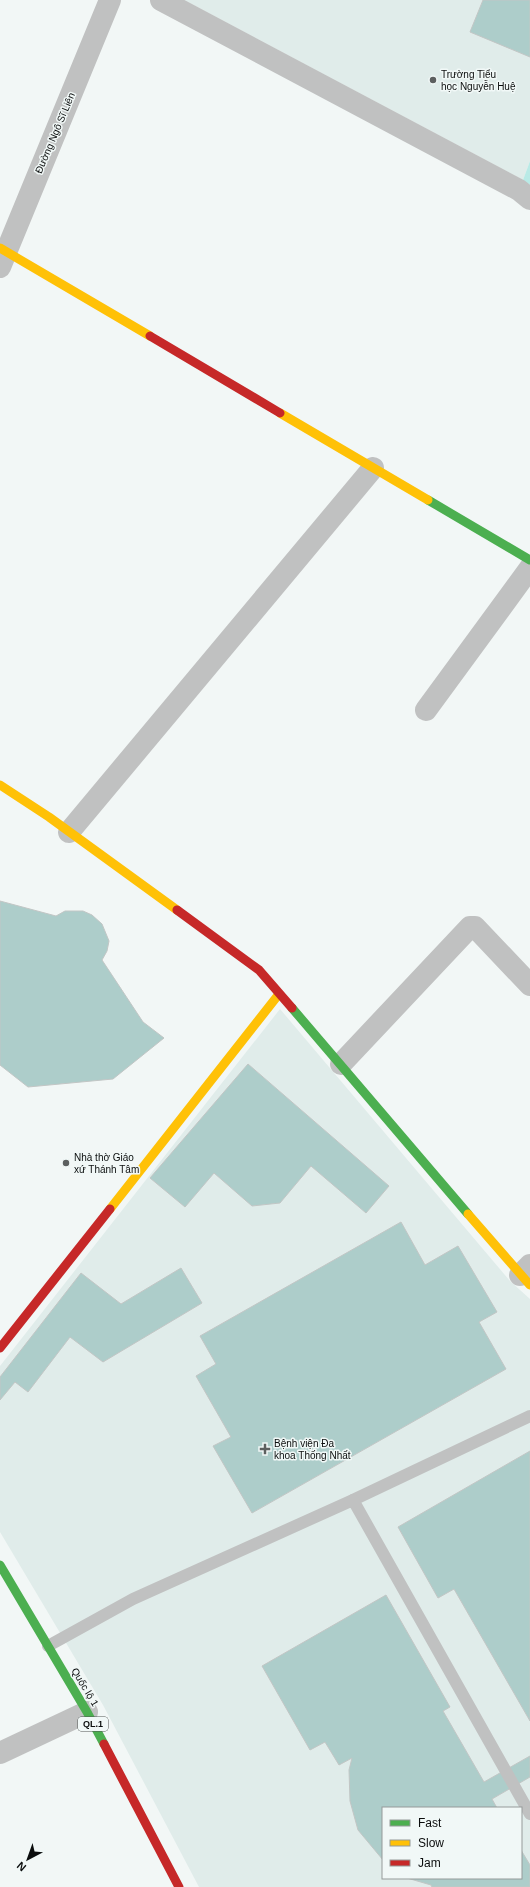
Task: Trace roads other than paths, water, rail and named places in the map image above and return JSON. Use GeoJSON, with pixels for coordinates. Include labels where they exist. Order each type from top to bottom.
{"type":"FeatureCollection","features":[{"type":"Feature","properties":{"kind":"main road"},"geometry":{"type":"LineString","coordinates":[[2,256],[373,468],[530,560]]}},
{"type":"Feature","properties":{"kind":"main road"},"geometry":{"type":"LineString","coordinates":[[0,785],[69,832],[259,970],[527,1275]]}},
{"type":"Feature","properties":{"kind":"main road"},"geometry":{"type":"LineString","coordinates":[[0,1348],[279,994]]}},
{"type":"Feature","properties":{"kind":"main road","name":"Quốc lộ 1"},"geometry":{"type":"LineString","coordinates":[[0,1565],[87,1712],[179,1887]]}},
{"type":"Feature","properties":{"kind":"street","name":"Đường Ngô Sĩ Liên"},"geometry":{"type":"LineString","coordinates":[[2,256],[110,0]]}},
{"type":"Feature","properties":{"kind":"street"},"geometry":{"type":"LineString","coordinates":[[161,0],[428,140],[519,190],[530,199]]}},
{"type":"Feature","properties":{"kind":"street"},"geometry":{"type":"LineString","coordinates":[[69,832],[373,468]]}},
{"type":"Feature","properties":{"kind":"street"},"geometry":{"type":"LineString","coordinates":[[426,710],[530,568]]}},
{"type":"Feature","properties":{"kind":"street"},"geometry":{"type":"LineString","coordinates":[[341,1064],[473,926],[530,984]]}},
{"type":"Feature","properties":{"kind":"street"},"geometry":{"type":"LineString","coordinates":[[0,1753],[87,1712]]}},
{"type":"Feature","properties":{"kind":"lane"},"geometry":{"type":"LineString","coordinates":[[48,1646],[133,1599],[353,1500],[530,1416]]}},
{"type":"Feature","properties":{"kind":"lane"},"geometry":{"type":"LineString","coordinates":[[353,1500],[530,1814]]}},
{"type":"Feature","properties":{"kind":"place","name":"Trường Tiểu học Nguyễn Huệ"},"geometry":{"type":"Point","coordinates":[433,80]}},
{"type":"Feature","properties":{"kind":"place","name":"Nhà thờ Giáo xứ Thánh Tâm"},"geometry":{"type":"Point","coordinates":[66,1163]}},
{"type":"Feature","properties":{"kind":"place","name":"Bệnh viện Đa khoa Thống Nhất"},"geometry":{"type":"Point","coordinates":[265,1449]}}]}
